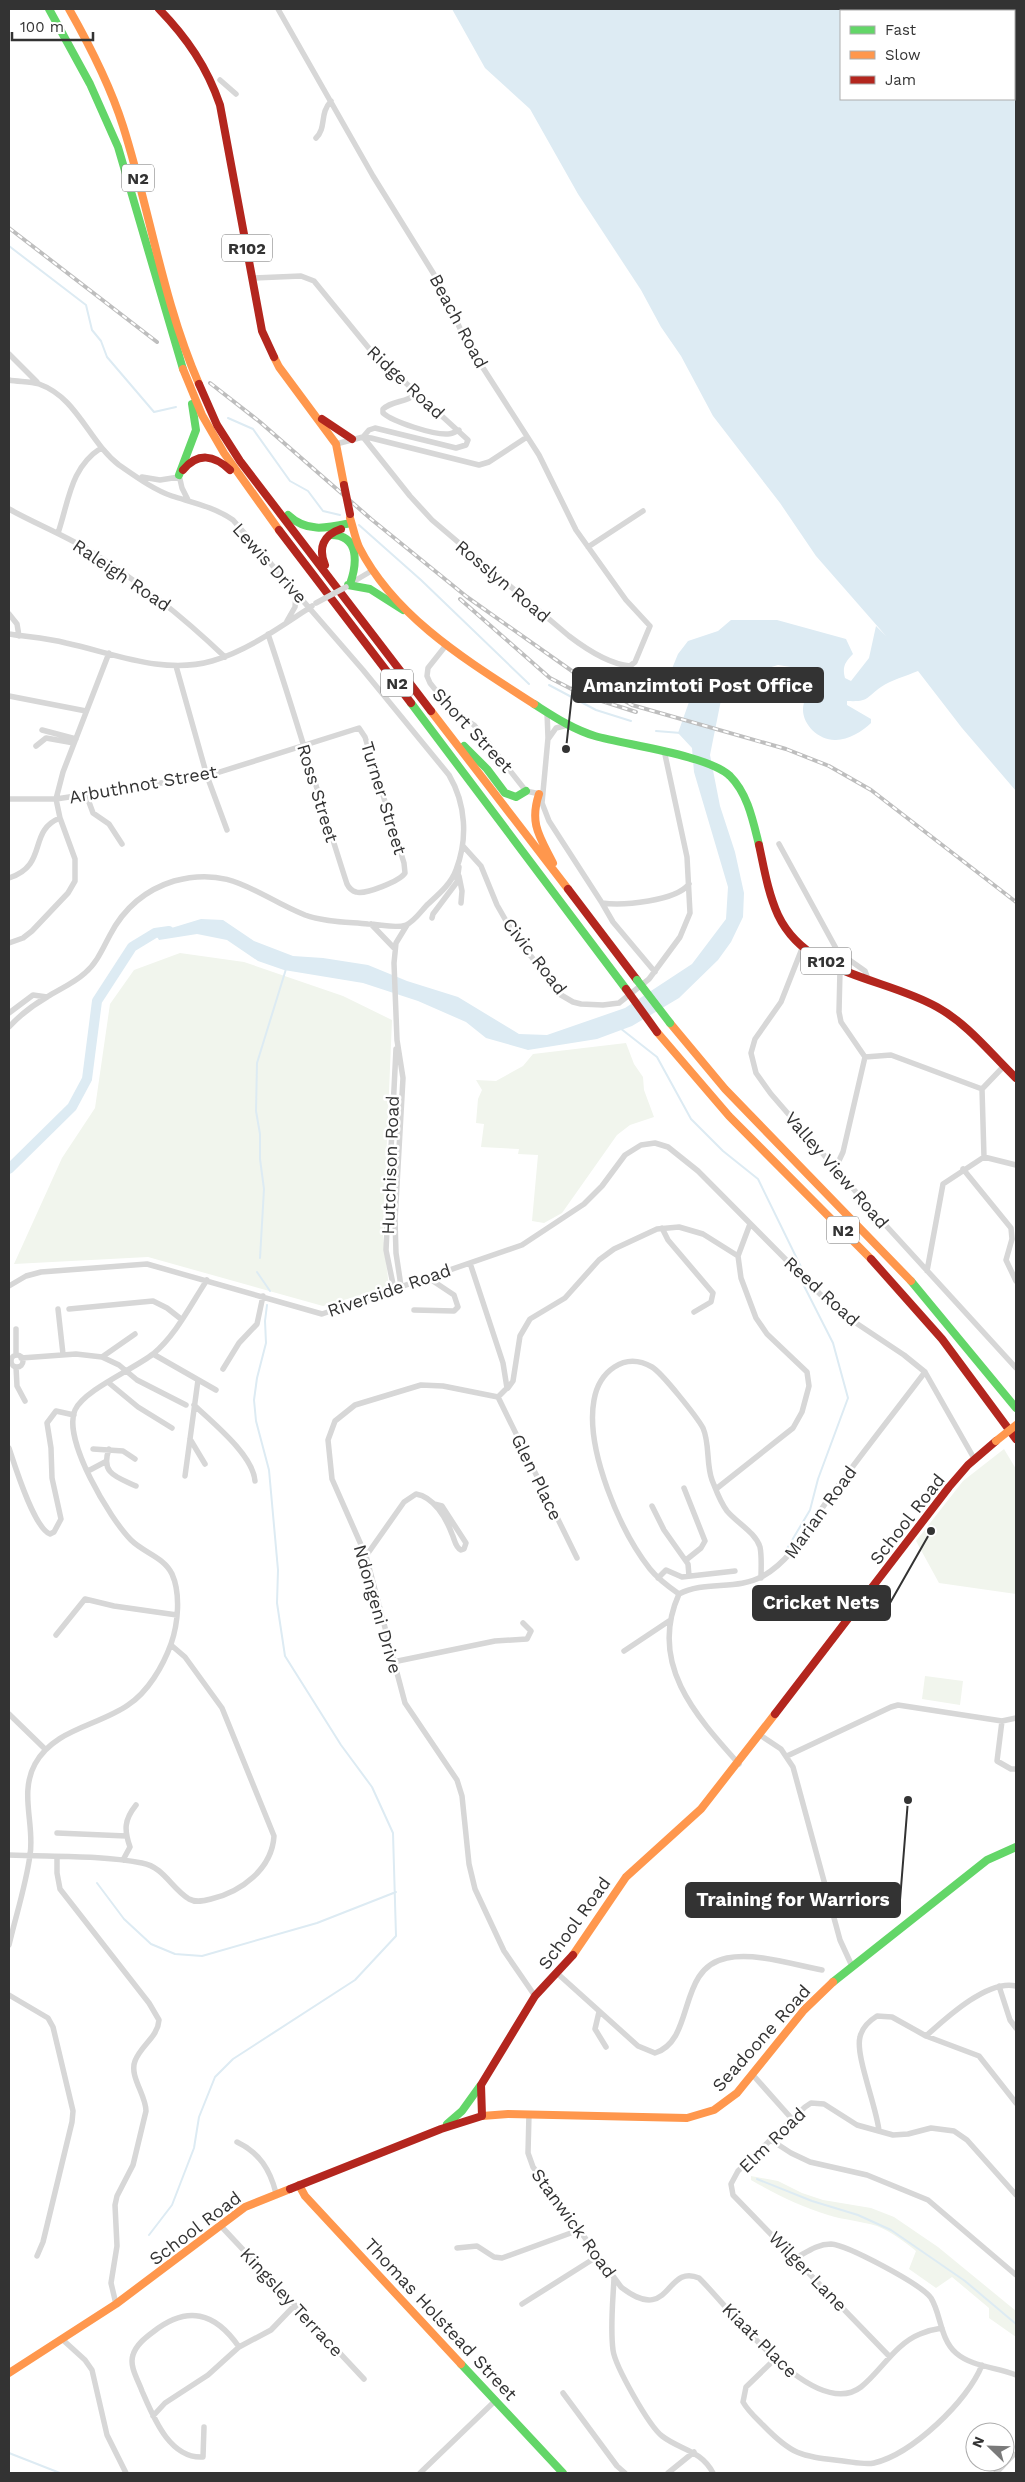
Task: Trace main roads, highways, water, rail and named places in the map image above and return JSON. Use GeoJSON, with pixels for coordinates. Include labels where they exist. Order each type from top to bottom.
{"type":"FeatureCollection","features":[{"type":"Feature","properties":{"kind":"main road","name":"N2"},"geometry":{"type":"LineString","coordinates":[[49,9],[90,84],[118,147],[177,356],[202,415],[224,453],[257,501],[544,877],[657,1032],[703,1088],[911,1302],[958,1358],[1016,1439]]}},
{"type":"Feature","properties":{"kind":"main road","name":"N2"},"geometry":{"type":"LineString","coordinates":[[69,9],[95,57],[124,126],[188,356],[211,413],[234,451],[637,980],[712,1075],[923,1294],[1016,1408]]}},
{"type":"Feature","properties":{"kind":"main road","name":"R102"},"geometry":{"type":"LineString","coordinates":[[159,9],[181,30],[195,48],[212,81],[220,105],[262,331],[269,350],[287,378],[316,414],[336,444],[352,524],[360,549],[374,570],[418,620],[447,644],[568,725],[596,736],[682,755],[722,770],[735,780],[746,803],[774,908],[789,933],[803,946],[840,970],[917,996],[941,1009],[1016,1078]]}},
{"type":"Feature","properties":{"kind":"main road"},"geometry":{"type":"LineString","coordinates":[[177,356],[196,422],[194,436],[179,476],[188,463],[199,456],[215,458],[221,461],[257,501]]}},
{"type":"Feature","properties":{"kind":"main road"},"geometry":{"type":"LineString","coordinates":[[316,414],[352,439]]}},
{"type":"Feature","properties":{"kind":"main road"},"geometry":{"type":"LineString","coordinates":[[234,451],[299,526],[317,529],[352,524]]}},
{"type":"Feature","properties":{"kind":"main road"},"geometry":{"type":"LineString","coordinates":[[333,581],[320,553],[321,544],[335,531],[352,524]]}},
{"type":"Feature","properties":{"kind":"main road"},"geometry":{"type":"LineString","coordinates":[[352,524],[352,545],[355,561],[348,585],[370,588],[418,620]]}},
{"type":"Feature","properties":{"kind":"main road"},"geometry":{"type":"LineString","coordinates":[[328,536],[342,535],[352,545]]}},
{"type":"Feature","properties":{"kind":"main road"},"geometry":{"type":"LineString","coordinates":[[451,737],[476,758],[508,795],[516,797],[524,793]]}},
{"type":"Feature","properties":{"kind":"main road"},"geometry":{"type":"LineString","coordinates":[[540,798],[532,813],[533,821],[557,875]]}},
{"type":"Feature","properties":{"kind":"main road","name":"School Road"},"geometry":{"type":"LineString","coordinates":[[441,2129],[462,2111],[481,2085],[535,1996],[568,1962],[626,1877],[701,1809],[738,1764],[950,1487],[975,1460],[1016,1425]]}},
{"type":"Feature","properties":{"kind":"main road","name":"Seadoone Road"},"geometry":{"type":"LineString","coordinates":[[482,2116],[529,2114],[687,2118],[714,2110],[737,2093],[804,2010],[852,1966],[987,1860],[1016,1847]]}},
{"type":"Feature","properties":{"kind":"main road"},"geometry":{"type":"LineString","coordinates":[[481,2085],[482,2116]]}},
{"type":"Feature","properties":{"kind":"main road","name":"School Road"},"geometry":{"type":"LineString","coordinates":[[9,2373],[63,2340],[116,2304],[245,2207],[276,2193],[441,2129],[482,2116]]}},
{"type":"Feature","properties":{"kind":"main road","name":"Thomas Holstead Street"},"geometry":{"type":"LineString","coordinates":[[299,2185],[306,2196],[563,2473]]}},
{"type":"Feature","properties":{"kind":"waterway"},"geometry":{"type":"LineString","coordinates":[[9,246],[86,305],[92,330],[101,341],[107,357],[154,412],[176,407]]}},
{"type":"Feature","properties":{"kind":"waterway"},"geometry":{"type":"LineString","coordinates":[[228,418],[253,429],[290,481],[308,491],[323,511],[340,515]]}},
{"type":"Feature","properties":{"kind":"waterway"},"geometry":{"type":"LineString","coordinates":[[359,525],[421,580],[529,684]]}},
{"type":"Feature","properties":{"kind":"waterway"},"geometry":{"type":"LineString","coordinates":[[549,685],[596,710],[631,721]]}},
{"type":"Feature","properties":{"kind":"waterway"},"geometry":{"type":"LineString","coordinates":[[656,731],[681,733]]}},
{"type":"Feature","properties":{"kind":"waterway"},"geometry":{"type":"LineString","coordinates":[[9,1169],[72,1107],[87,1079],[97,1001],[132,947],[155,933],[169,931]]}},
{"type":"Feature","properties":{"kind":"waterway"},"geometry":{"type":"LineString","coordinates":[[260,1258],[264,1189],[260,1159],[260,1134],[256,1111],[257,1063],[286,969]]}},
{"type":"Feature","properties":{"kind":"waterway"},"geometry":{"type":"LineString","coordinates":[[620,1028],[657,1057],[691,1119],[723,1151],[758,1179],[803,1271]]}},
{"type":"Feature","properties":{"kind":"waterway"},"geometry":{"type":"LineString","coordinates":[[257,1272],[270,1291]]}},
{"type":"Feature","properties":{"kind":"waterway"},"geometry":{"type":"LineString","coordinates":[[785,1552],[810,1510],[818,1479],[848,1398],[833,1343],[800,1278]]}},
{"type":"Feature","properties":{"kind":"waterway"},"geometry":{"type":"LineString","coordinates":[[149,2235],[172,2205],[194,2148],[199,2117],[215,2077],[233,2059],[355,1980],[396,1936],[393,1833],[372,1787],[341,1745],[285,1656],[277,1603],[278,1570],[269,1470],[256,1421],[254,1400],[257,1378],[266,1343],[265,1321],[267,1305]]}},
{"type":"Feature","properties":{"kind":"waterway"},"geometry":{"type":"LineString","coordinates":[[97,1883],[124,1919],[151,1944],[175,1954],[202,1956],[317,1923],[396,1892]]}},
{"type":"Feature","properties":{"kind":"waterway"},"geometry":{"type":"LineString","coordinates":[[757,2179],[812,2201],[858,2215],[891,2230],[965,2281],[1016,2324]]}},
{"type":"Feature","properties":{"kind":"waterway"},"geometry":{"type":"LineString","coordinates":[[9,2453],[60,2473]]}},
{"type":"Feature","properties":{"kind":"railway"},"geometry":{"type":"LineString","coordinates":[[9,228],[157,342]]}},
{"type":"Feature","properties":{"kind":"railway"},"geometry":{"type":"LineString","coordinates":[[210,383],[260,422],[371,519],[467,597],[579,676],[632,705],[786,749],[829,766],[871,790],[1016,902]]}},
{"type":"Feature","properties":{"kind":"railway"},"geometry":{"type":"LineString","coordinates":[[460,599],[550,678],[583,695],[636,712]]}},
{"type":"Feature","properties":{"kind":"place","name":"Amanzimtoti Post Office"},"geometry":{"type":"Point","coordinates":[566,749]}},
{"type":"Feature","properties":{"kind":"place","name":"Cricket Nets"},"geometry":{"type":"Point","coordinates":[931,1531]}},
{"type":"Feature","properties":{"kind":"place","name":"Training for Warriors"},"geometry":{"type":"Point","coordinates":[908,1800]}}]}
